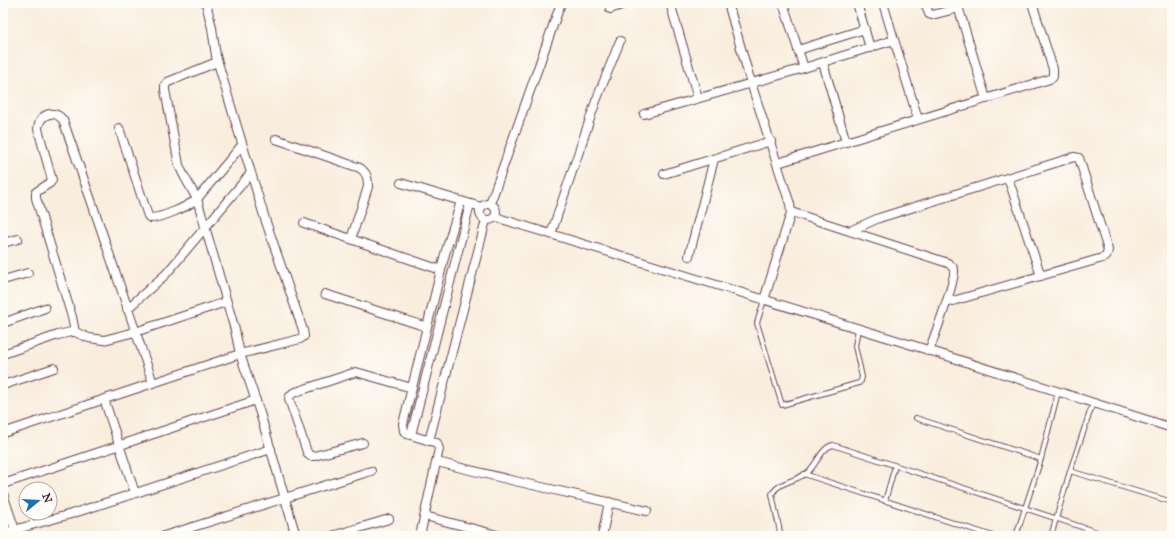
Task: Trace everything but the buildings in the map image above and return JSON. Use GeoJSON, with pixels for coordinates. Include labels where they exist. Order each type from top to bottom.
{"type":"FeatureCollection","features":[{"type":"Feature","properties":{"kind":"street"},"geometry":{"type":"LineString","coordinates":[[3,433],[240,354],[303,338],[304,333],[242,145],[214,49],[211,20],[206,3]]}},
{"type":"Feature","properties":{"kind":"street"},"geometry":{"type":"LineString","coordinates":[[490,204],[561,3]]}},
{"type":"Feature","properties":{"kind":"street"},"geometry":{"type":"LineString","coordinates":[[610,9],[627,3]]}},
{"type":"Feature","properties":{"kind":"street"},"geometry":{"type":"LineString","coordinates":[[670,3],[698,98]]}},
{"type":"Feature","properties":{"kind":"street"},"geometry":{"type":"LineString","coordinates":[[728,3],[751,83],[778,163],[791,212],[764,300]]}},
{"type":"Feature","properties":{"kind":"street"},"geometry":{"type":"LineString","coordinates":[[783,3],[804,68]]}},
{"type":"Feature","properties":{"kind":"street"},"geometry":{"type":"LineString","coordinates":[[857,3],[870,48]]}},
{"type":"Feature","properties":{"kind":"street"},"geometry":{"type":"LineString","coordinates":[[883,3],[918,119]]}},
{"type":"Feature","properties":{"kind":"street"},"geometry":{"type":"LineString","coordinates":[[925,3],[929,14],[932,15],[958,6],[986,99]]}},
{"type":"Feature","properties":{"kind":"street"},"geometry":{"type":"LineString","coordinates":[[778,163],[1050,79],[1053,77],[1053,70],[1032,3]]}},
{"type":"Feature","properties":{"kind":"street"},"geometry":{"type":"LineString","coordinates":[[798,50],[865,29]]}},
{"type":"Feature","properties":{"kind":"street"},"geometry":{"type":"LineString","coordinates":[[644,114],[823,63],[894,40]]}},
{"type":"Feature","properties":{"kind":"street"},"geometry":{"type":"LineString","coordinates":[[551,234],[596,101],[620,41]]}},
{"type":"Feature","properties":{"kind":"street"},"geometry":{"type":"LineString","coordinates":[[218,62],[168,82],[164,90],[172,121],[179,165],[197,199],[240,354],[256,400],[296,536]]}},
{"type":"Feature","properties":{"kind":"street"},"geometry":{"type":"LineString","coordinates":[[823,63],[846,142]]}},
{"type":"Feature","properties":{"kind":"street"},"geometry":{"type":"LineString","coordinates":[[75,332],[72,317],[36,198],[38,191],[52,180],[38,129],[38,123],[42,117],[49,114],[59,115],[63,120],[153,383]]}},
{"type":"Feature","properties":{"kind":"street"},"geometry":{"type":"LineString","coordinates":[[119,128],[148,216],[150,218],[184,207],[197,199],[242,145]]}},
{"type":"Feature","properties":{"kind":"street"},"geometry":{"type":"LineString","coordinates":[[276,139],[360,168],[365,172],[368,178],[368,187],[350,239]]}},
{"type":"Feature","properties":{"kind":"street"},"geometry":{"type":"LineString","coordinates":[[664,174],[770,141]]}},
{"type":"Feature","properties":{"kind":"street"},"geometry":{"type":"LineString","coordinates":[[850,231],[879,218],[1077,157],[1081,161],[1108,253],[1106,257],[946,303]]}},
{"type":"Feature","properties":{"kind":"street"},"geometry":{"type":"LineString","coordinates":[[689,256],[714,158]]}},
{"type":"Feature","properties":{"kind":"street"},"geometry":{"type":"LineString","coordinates":[[127,309],[166,274],[251,173]]}},
{"type":"Feature","properties":{"kind":"street"},"geometry":{"type":"LineString","coordinates":[[1008,178],[1041,276]]}},
{"type":"Feature","properties":{"kind":"street"},"geometry":{"type":"LineString","coordinates":[[401,183],[481,207]]}},
{"type":"Feature","properties":{"kind":"street"},"geometry":{"type":"LineString","coordinates":[[420,536],[439,453],[438,446],[437,443],[411,435],[404,431],[403,428],[441,270],[461,201]]}},
{"type":"Feature","properties":{"kind":"street"},"geometry":{"type":"LineString","coordinates":[[411,435],[470,204]]}},
{"type":"Feature","properties":{"kind":"street"},"geometry":{"type":"LineString","coordinates":[[495,217],[496,212],[494,207],[490,204],[485,204],[481,207],[479,212],[481,218],[486,220],[491,220],[495,217],[929,351],[1172,428]]}},
{"type":"Feature","properties":{"kind":"street"},"geometry":{"type":"LineString","coordinates":[[791,212],[948,263],[952,266],[954,270],[946,303],[929,351]]}},
{"type":"Feature","properties":{"kind":"street"},"geometry":{"type":"LineString","coordinates":[[429,441],[486,220]]}},
{"type":"Feature","properties":{"kind":"street"},"geometry":{"type":"LineString","coordinates":[[304,223],[441,270]]}},
{"type":"Feature","properties":{"kind":"street"},"geometry":{"type":"LineString","coordinates":[[3,243],[18,238]]}},
{"type":"Feature","properties":{"kind":"street"},"geometry":{"type":"LineString","coordinates":[[3,280],[28,273]]}},
{"type":"Feature","properties":{"kind":"street"},"geometry":{"type":"LineString","coordinates":[[324,294],[427,328]]}},
{"type":"Feature","properties":{"kind":"street"},"geometry":{"type":"LineString","coordinates":[[3,354],[58,335],[75,332],[81,336],[100,340],[135,332],[226,302]]}},
{"type":"Feature","properties":{"kind":"street"},"geometry":{"type":"LineString","coordinates":[[3,323],[45,308]]}},
{"type":"Feature","properties":{"kind":"street"},"geometry":{"type":"LineString","coordinates":[[3,385],[54,368]]}},
{"type":"Feature","properties":{"kind":"street"},"geometry":{"type":"LineString","coordinates":[[363,442],[310,456],[307,452],[289,399],[290,396],[293,393],[356,372],[412,388]]}},
{"type":"Feature","properties":{"kind":"street"},"geometry":{"type":"LineString","coordinates":[[104,399],[135,493]]}},
{"type":"Feature","properties":{"kind":"street"},"geometry":{"type":"LineString","coordinates":[[3,484],[256,400]]}},
{"type":"Feature","properties":{"kind":"street"},"geometry":{"type":"LineString","coordinates":[[3,533],[16,533],[271,449]]}},
{"type":"Feature","properties":{"kind":"street"},"geometry":{"type":"LineString","coordinates":[[437,462],[647,511]]}},
{"type":"Feature","properties":{"kind":"street"},"geometry":{"type":"LineString","coordinates":[[164,536],[371,472]]}},
{"type":"Feature","properties":{"kind":"street"},"geometry":{"type":"LineString","coordinates":[[3,494],[16,533]]}},
{"type":"Feature","properties":{"kind":"street"},"geometry":{"type":"LineString","coordinates":[[602,536],[609,502]]}},
{"type":"Feature","properties":{"kind":"street"},"geometry":{"type":"LineString","coordinates":[[424,516],[502,536]]}},
{"type":"Feature","properties":{"kind":"street"},"geometry":{"type":"LineString","coordinates":[[332,536],[389,519]]}},
{"type":"Feature","properties":{"kind":"lane"},"geometry":{"type":"LineString","coordinates":[[764,300],[758,323],[782,405],[859,383],[862,377],[855,346],[858,329]]}},
{"type":"Feature","properties":{"kind":"lane"},"geometry":{"type":"LineString","coordinates":[[1016,536],[1041,459],[1058,392]]}},
{"type":"Feature","properties":{"kind":"lane"},"geometry":{"type":"LineString","coordinates":[[1051,536],[1070,470],[1093,403]]}},
{"type":"Feature","properties":{"kind":"lane"},"geometry":{"type":"LineString","coordinates":[[916,418],[1041,459]]}},
{"type":"Feature","properties":{"kind":"lane"},"geometry":{"type":"LineString","coordinates":[[783,536],[780,532],[772,494],[777,487],[809,471],[827,448],[833,445],[1109,536]]}},
{"type":"Feature","properties":{"kind":"lane"},"geometry":{"type":"LineString","coordinates":[[885,501],[896,466]]}},
{"type":"Feature","properties":{"kind":"lane"},"geometry":{"type":"LineString","coordinates":[[1070,470],[1172,502]]}},
{"type":"Feature","properties":{"kind":"lane"},"geometry":{"type":"LineString","coordinates":[[804,474],[978,534],[994,536]]}}]}
